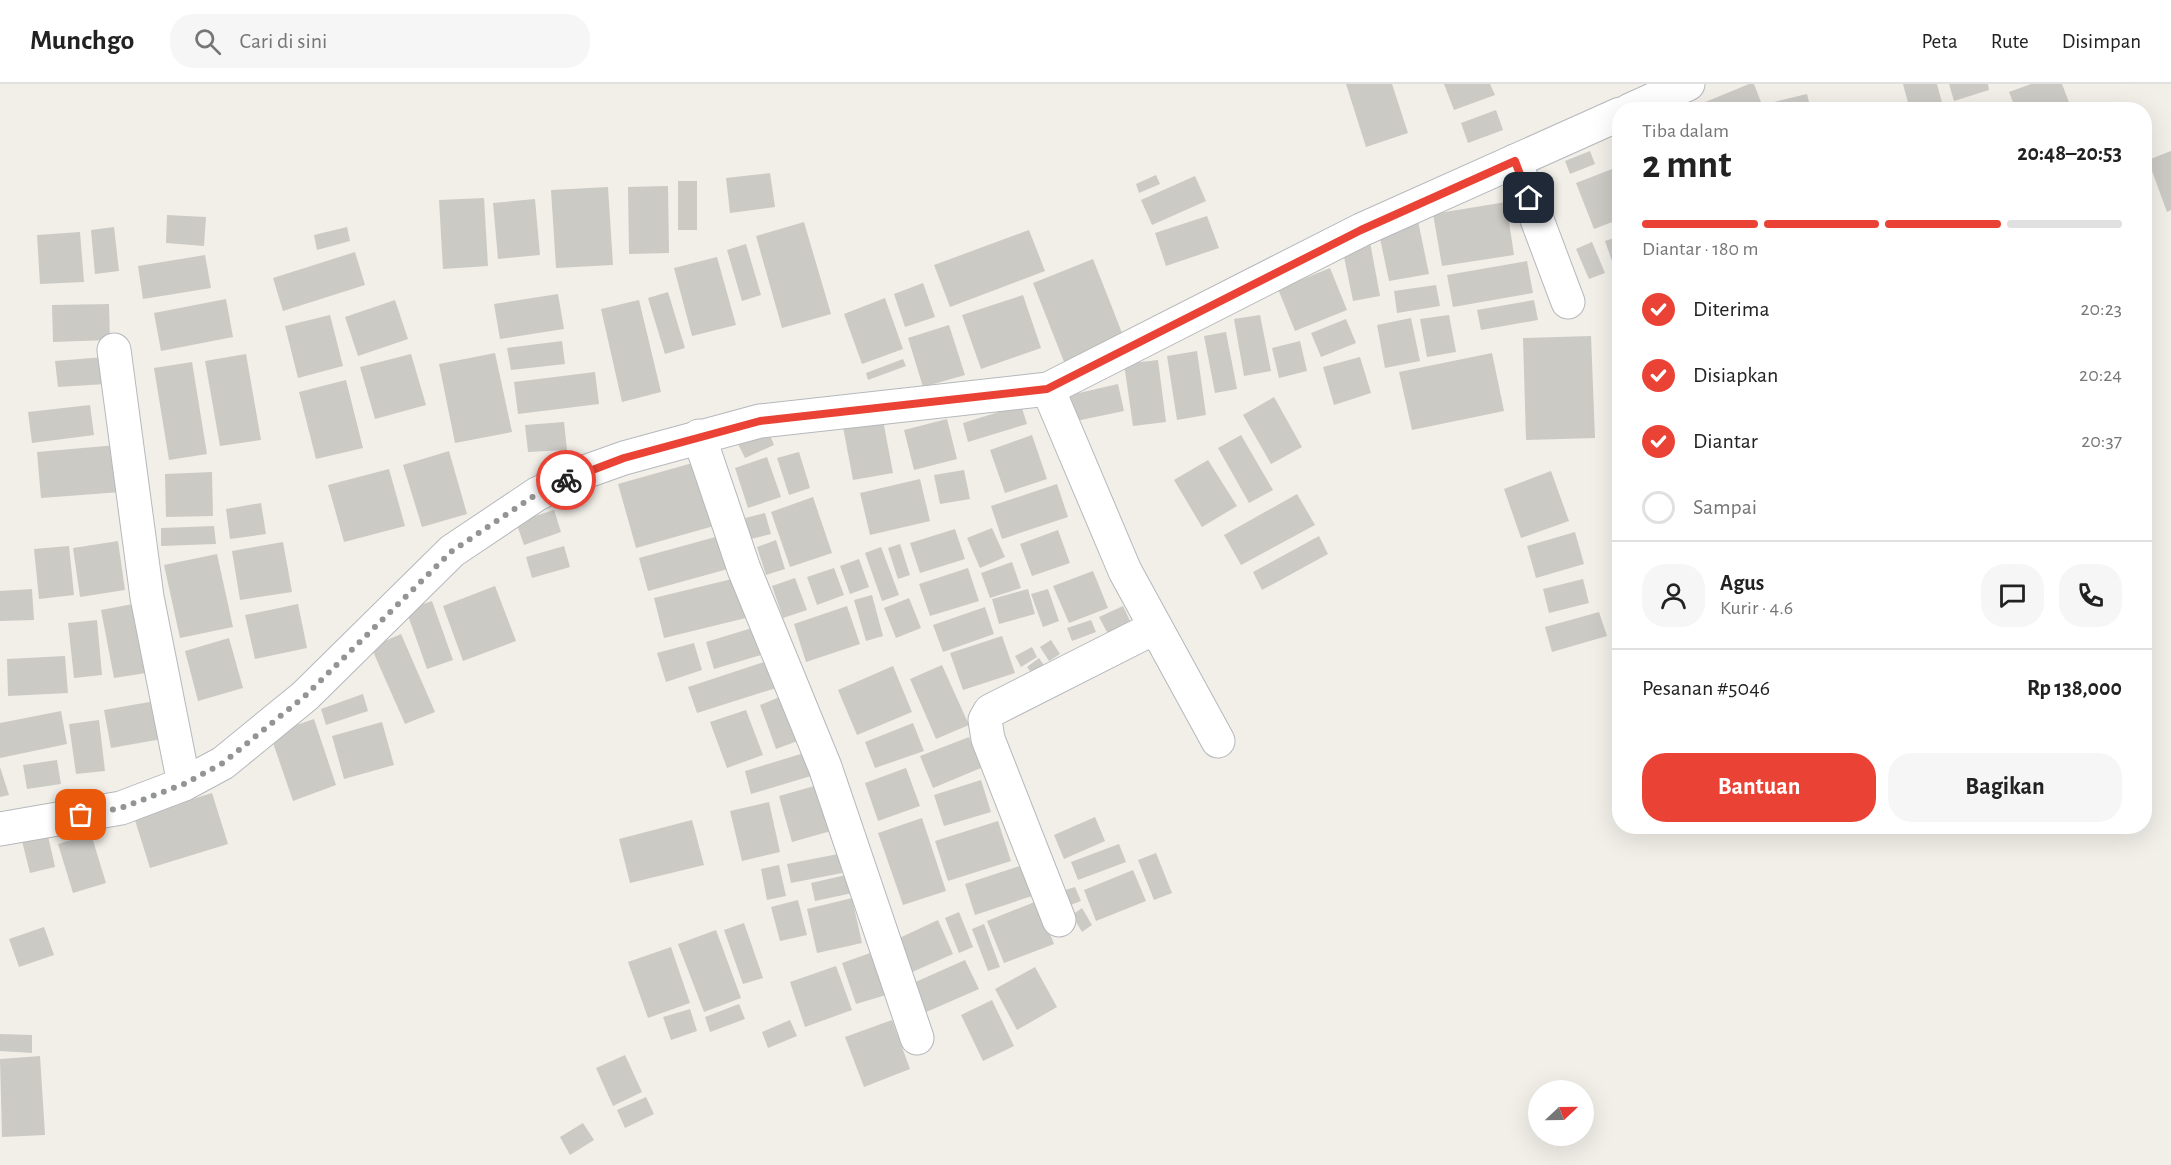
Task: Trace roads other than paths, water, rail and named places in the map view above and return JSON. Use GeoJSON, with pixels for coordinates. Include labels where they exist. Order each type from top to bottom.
{"type":"FeatureCollection","features":[{"type":"Feature","properties":{"kind":"street"},"geometry":{"type":"LineString","coordinates":[[1648,102],[1688,84]]}},
{"type":"Feature","properties":{"kind":"street"},"geometry":{"type":"LineString","coordinates":[[0,829],[121,808],[184,784],[223,763],[305,696],[452,551],[537,494],[579,474],[699,436],[760,421],[1047,389],[1361,230],[1612,118]]}},
{"type":"Feature","properties":{"kind":"street"},"geometry":{"type":"LineString","coordinates":[[1515,161],[1568,302]]}},
{"type":"Feature","properties":{"kind":"street"},"geometry":{"type":"LineString","coordinates":[[114,350],[147,597],[184,784]]}},
{"type":"Feature","properties":{"kind":"street"},"geometry":{"type":"LineString","coordinates":[[1047,389],[1125,571],[1154,628],[1218,741]]}},
{"type":"Feature","properties":{"kind":"street"},"geometry":{"type":"LineString","coordinates":[[699,436],[744,569],[825,767],[917,1038]]}},
{"type":"Feature","properties":{"kind":"street"},"geometry":{"type":"LineString","coordinates":[[1059,920],[988,739],[985,720],[990,711],[999,706],[1154,628]]}}]}
